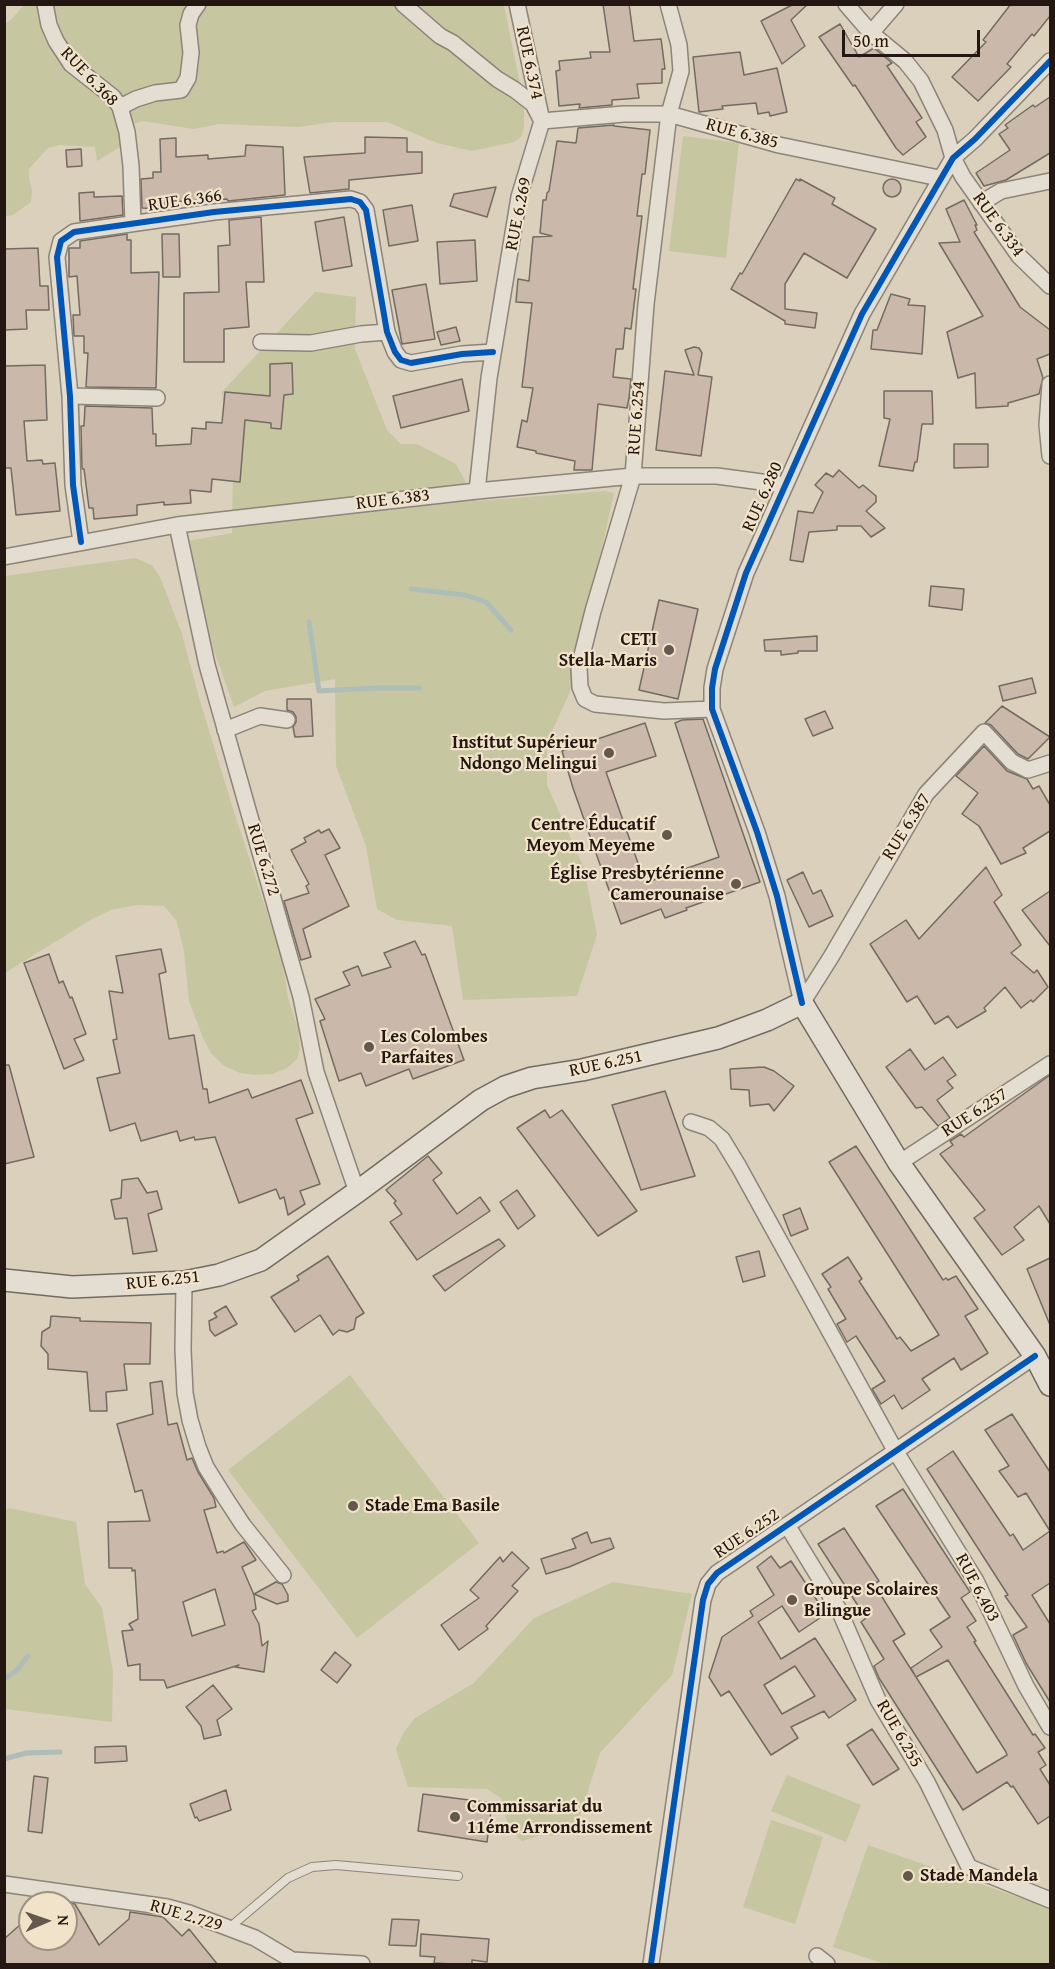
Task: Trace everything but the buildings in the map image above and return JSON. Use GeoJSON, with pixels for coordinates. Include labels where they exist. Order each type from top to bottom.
{"type":"FeatureCollection","features":[{"type":"Feature","properties":{"kind":"main road"},"geometry":{"type":"LineString","coordinates":[[802,1003],[899,1163],[1035,1356],[1050,1385]]}},
{"type":"Feature","properties":{"kind":"main road","name":"RUE 6.251"},"geometry":{"type":"LineString","coordinates":[[4,1280],[72,1287],[184,1282],[219,1275],[261,1260],[481,1100],[505,1087],[532,1078],[594,1067],[718,1038],[767,1020],[802,1003]]}},
{"type":"Feature","properties":{"kind":"street","name":"RUE 6.368"},"geometry":{"type":"LineString","coordinates":[[45,4],[49,25],[71,64],[113,97],[120,107],[127,132],[131,166],[133,223]]}},
{"type":"Feature","properties":{"kind":"street"},"geometry":{"type":"LineString","coordinates":[[120,107],[155,93],[181,90],[188,78],[191,53],[188,25],[191,14],[198,4]]}},
{"type":"Feature","properties":{"kind":"street"},"geometry":{"type":"LineString","coordinates":[[403,4],[440,36],[453,43],[497,79],[533,104],[542,121]]}},
{"type":"Feature","properties":{"kind":"street","name":"RUE 6.374"},"geometry":{"type":"LineString","coordinates":[[517,4],[542,121]]}},
{"type":"Feature","properties":{"kind":"street","name":"RUE 6.254"},"geometry":{"type":"LineString","coordinates":[[668,4],[679,45],[681,71],[669,114],[646,304],[633,476],[593,611],[579,668],[579,687],[585,699],[595,704],[664,711],[712,709]]}},
{"type":"Feature","properties":{"kind":"street","name":"RUE 6.334"},"geometry":{"type":"LineString","coordinates":[[846,4],[871,33],[905,61],[921,81],[945,130],[953,158],[963,177],[1019,256],[1050,286]]}},
{"type":"Feature","properties":{"kind":"street"},"geometry":{"type":"LineString","coordinates":[[871,33],[896,4]]}},
{"type":"Feature","properties":{"kind":"street","name":"RUE 6.280"},"geometry":{"type":"LineString","coordinates":[[802,1003],[777,896],[757,832],[712,709],[712,688],[725,633],[746,573],[861,315],[939,178],[953,158],[975,140],[1050,61]]}},
{"type":"Feature","properties":{"kind":"street","name":"RUE 6.385"},"geometry":{"type":"LineString","coordinates":[[542,121],[624,114],[669,114],[779,145],[939,178]]}},
{"type":"Feature","properties":{"kind":"street","name":"RUE 6.269"},"geometry":{"type":"LineString","coordinates":[[477,491],[478,466],[493,352],[519,197],[542,121]]}},
{"type":"Feature","properties":{"kind":"street"},"geometry":{"type":"LineString","coordinates":[[981,203],[1001,191],[1050,181]]}},
{"type":"Feature","properties":{"kind":"street","name":"RUE 6.366"},"geometry":{"type":"LineString","coordinates":[[81,542],[73,485],[70,396],[57,257],[61,241],[74,232],[317,201],[351,199],[360,202],[366,210],[387,332],[401,360],[411,363],[462,354],[493,352]]}},
{"type":"Feature","properties":{"kind":"street"},"geometry":{"type":"LineString","coordinates":[[261,342],[311,343],[361,333],[387,332]]}},
{"type":"Feature","properties":{"kind":"street"},"geometry":{"type":"LineString","coordinates":[[1050,384],[1047,425],[1050,456]]}},
{"type":"Feature","properties":{"kind":"street"},"geometry":{"type":"LineString","coordinates":[[70,396],[157,398]]}},
{"type":"Feature","properties":{"kind":"street","name":"RUE 6.383"},"geometry":{"type":"LineString","coordinates":[[4,557],[177,525],[633,476],[717,476],[784,485]]}},
{"type":"Feature","properties":{"kind":"street","name":"RUE 6.272"},"geometry":{"type":"LineString","coordinates":[[177,525],[207,665],[302,998],[316,1072],[357,1192]]}},
{"type":"Feature","properties":{"kind":"street"},"geometry":{"type":"LineString","coordinates":[[225,730],[260,716],[286,720]]}},
{"type":"Feature","properties":{"kind":"street","name":"RUE 6.387"},"geometry":{"type":"LineString","coordinates":[[802,1003],[926,794],[984,732],[1012,762],[1028,770],[1050,763]]}},
{"type":"Feature","properties":{"kind":"street","name":"RUE 6.257"},"geometry":{"type":"LineString","coordinates":[[899,1163],[1050,1064]]}},
{"type":"Feature","properties":{"kind":"street","name":"RUE 6.403"},"geometry":{"type":"LineString","coordinates":[[691,1122],[709,1128],[722,1139],[896,1452],[976,1581],[1026,1686],[1050,1727]]}},
{"type":"Feature","properties":{"kind":"street"},"geometry":{"type":"LineString","coordinates":[[184,1282],[185,1393],[198,1447],[206,1467],[225,1499],[283,1575]]}},
{"type":"Feature","properties":{"kind":"street","name":"RUE 6.252"},"geometry":{"type":"LineString","coordinates":[[651,1965],[703,1600],[708,1584],[717,1573],[1035,1356]]}},
{"type":"Feature","properties":{"kind":"street","name":"RUE 6.255"},"geometry":{"type":"LineString","coordinates":[[787,1525],[839,1610],[878,1700],[927,1782],[969,1867],[1050,1900]]}},
{"type":"Feature","properties":{"kind":"street","name":"RUE 2.729"},"geometry":{"type":"LineString","coordinates":[[4,1884],[189,1913],[255,1938],[291,1962],[362,1965]]}},
{"type":"Feature","properties":{"kind":"lane"},"geometry":{"type":"LineString","coordinates":[[229,1928],[288,1878],[312,1867],[336,1865],[458,1876]]}},
{"type":"Feature","properties":{"kind":"green space"},"geometry":{"type":"Polygon","coordinates":[[[24,5],[504,5],[524,104],[524,128],[521,137],[514,142],[472,151],[437,143],[387,122],[334,122],[298,127],[219,124],[194,129],[142,121],[134,124],[120,147],[97,161],[95,147],[60,145],[48,148],[29,169],[31,202],[13,215],[7,216],[5,215],[5,23],[11,20],[24,5]]]}},
{"type":"Feature","properties":{"kind":"green space"},"geometry":{"type":"Polygon","coordinates":[[[683,136],[739,143],[726,258],[669,251],[683,136]]]}},
{"type":"Feature","properties":{"kind":"green space"},"geometry":{"type":"Polygon","coordinates":[[[315,292],[356,297],[355,349],[387,430],[401,444],[417,444],[456,464],[476,501],[605,491],[614,493],[570,692],[547,742],[547,785],[584,868],[597,935],[577,996],[463,1000],[452,926],[397,920],[377,909],[366,846],[336,766],[335,679],[265,691],[234,707],[213,648],[188,541],[232,533],[233,460],[222,392],[315,292]]]}},
{"type":"Feature","properties":{"kind":"green space"},"geometry":{"type":"Polygon","coordinates":[[[135,558],[152,565],[160,577],[182,634],[235,815],[282,958],[288,998],[298,1028],[300,1050],[297,1059],[287,1068],[272,1074],[240,1073],[223,1065],[211,1053],[189,1001],[184,951],[176,920],[164,906],[137,905],[111,910],[92,919],[5,973],[5,576],[135,558]]]}},
{"type":"Feature","properties":{"kind":"green space","name":"Stade Ema Basile"},"geometry":{"type":"Polygon","coordinates":[[[350,1375],[479,1543],[357,1638],[228,1470],[350,1375]]]}},
{"type":"Feature","properties":{"kind":"green space"},"geometry":{"type":"Polygon","coordinates":[[[9,1508],[76,1522],[85,1584],[102,1608],[113,1672],[112,1722],[5,1709],[4,1511],[9,1508]]]}},
{"type":"Feature","properties":{"kind":"green space"},"geometry":{"type":"Polygon","coordinates":[[[613,1582],[692,1594],[672,1675],[600,1753],[574,1835],[538,1836],[522,1841],[509,1830],[501,1798],[487,1789],[408,1787],[396,1749],[404,1732],[415,1718],[474,1683],[534,1618],[613,1582]]]}},
{"type":"Feature","properties":{"kind":"green space"},"geometry":{"type":"Polygon","coordinates":[[[787,1775],[861,1805],[846,1842],[771,1811],[787,1775]]]}},
{"type":"Feature","properties":{"kind":"green space"},"geometry":{"type":"Polygon","coordinates":[[[771,1820],[823,1837],[795,1924],[743,1907],[771,1820]]]}},
{"type":"Feature","properties":{"kind":"green space","name":"Stade Mandela"},"geometry":{"type":"Polygon","coordinates":[[[868,1845],[1050,1908],[1050,1964],[885,1964],[833,1947],[868,1845]]]}},
{"type":"Feature","properties":{"kind":"waterway"},"geometry":{"type":"LineString","coordinates":[[411,589],[465,595],[486,602],[511,630]]}},
{"type":"Feature","properties":{"kind":"waterway"},"geometry":{"type":"LineString","coordinates":[[309,622],[319,691],[420,688]]}},
{"type":"Feature","properties":{"kind":"waterway"},"geometry":{"type":"LineString","coordinates":[[4,1679],[16,1671],[28,1656]]}},
{"type":"Feature","properties":{"kind":"waterway"},"geometry":{"type":"LineString","coordinates":[[4,1759],[26,1753],[60,1752]]}},
{"type":"Feature","properties":{"kind":"cycle path"},"geometry":{"type":"LineString","coordinates":[[802,1003],[777,896],[757,832],[712,709],[715,669],[746,573],[862,314],[953,158],[975,139],[1050,61]]}},
{"type":"Feature","properties":{"kind":"cycle path"},"geometry":{"type":"LineString","coordinates":[[81,542],[73,485],[70,396],[57,257],[61,241],[74,232],[214,212],[351,199],[360,202],[366,210],[387,332],[401,360],[411,363],[462,354],[493,352]]}},
{"type":"Feature","properties":{"kind":"cycle path"},"geometry":{"type":"LineString","coordinates":[[651,1964],[703,1600],[708,1584],[717,1573],[1035,1356]]}},
{"type":"Feature","properties":{"kind":"place","name":"CETI Stella-Maris"},"geometry":{"type":"Point","coordinates":[669,650]}},
{"type":"Feature","properties":{"kind":"place","name":"Institut Supérieur Ndongo Melingui"},"geometry":{"type":"Point","coordinates":[609,753]}},
{"type":"Feature","properties":{"kind":"place","name":"Centre Éducatif Meyom Meyeme"},"geometry":{"type":"Point","coordinates":[667,835]}},
{"type":"Feature","properties":{"kind":"place","name":"Église Presbytérienne Camerounaise"},"geometry":{"type":"Point","coordinates":[736,884]}},
{"type":"Feature","properties":{"kind":"place","name":"Les Colombes Parfaites"},"geometry":{"type":"Point","coordinates":[369,1047]}},
{"type":"Feature","properties":{"kind":"place","name":"Stade Ema Basile"},"geometry":{"type":"Point","coordinates":[353,1506]}},
{"type":"Feature","properties":{"kind":"place","name":"Groupe Scolaires Bilingue"},"geometry":{"type":"Point","coordinates":[792,1600]}},
{"type":"Feature","properties":{"kind":"place","name":"Commissariat du 11éme Arrondissement"},"geometry":{"type":"Point","coordinates":[455,1817]}},
{"type":"Feature","properties":{"kind":"place","name":"Stade Mandela"},"geometry":{"type":"Point","coordinates":[908,1876]}}]}
